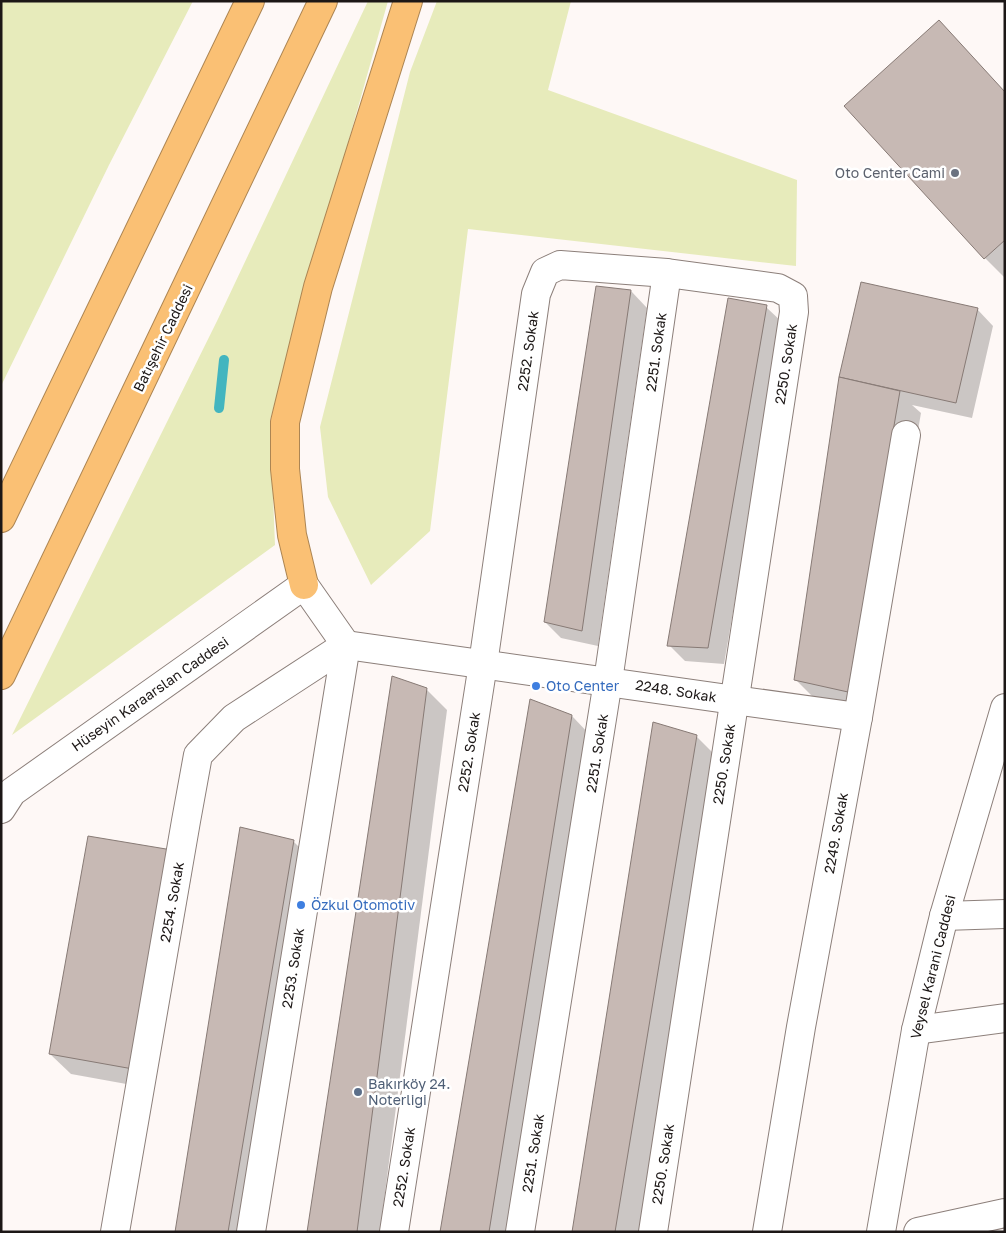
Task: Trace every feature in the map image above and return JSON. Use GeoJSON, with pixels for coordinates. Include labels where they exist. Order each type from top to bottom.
{"type":"FeatureCollection","features":[{"type":"Feature","properties":{"kind":"highway"},"geometry":{"type":"LineString","coordinates":[[1,518],[250,1]]}},
{"type":"Feature","properties":{"kind":"highway","name":"Batışehir Caddesi"},"geometry":{"type":"LineString","coordinates":[[1,675],[323,1]]}},
{"type":"Feature","properties":{"kind":"highway"},"geometry":{"type":"LineString","coordinates":[[304,585],[292,534],[285,469],[285,422],[318,287],[408,1]]}},
{"type":"Feature","properties":{"kind":"street","name":"2252. Sokak"},"geometry":{"type":"LineString","coordinates":[[394,1232],[483,664],[536,294],[545,272],[560,265],[667,273]]}},
{"type":"Feature","properties":{"kind":"street","name":"2250. Sokak"},"geometry":{"type":"LineString","coordinates":[[653,1232],[794,312],[793,296],[778,288],[667,273]]}},
{"type":"Feature","properties":{"kind":"street","name":"2251. Sokak"},"geometry":{"type":"LineString","coordinates":[[520,1232],[608,681],[667,273]]}},
{"type":"Feature","properties":{"kind":"street","name":"2249. Sokak"},"geometry":{"type":"LineString","coordinates":[[768,1232],[801,1027],[858,716],[906,435]]}},
{"type":"Feature","properties":{"kind":"street"},"geometry":{"type":"LineString","coordinates":[[304,585],[346,645]]}},
{"type":"Feature","properties":{"kind":"street","name":"Hüseyin Karaarslan Caddesi"},"geometry":{"type":"LineString","coordinates":[[1,809],[12,792],[304,585]]}},
{"type":"Feature","properties":{"kind":"street","name":"2248. Sokak"},"geometry":{"type":"LineString","coordinates":[[346,645],[858,716]]}},
{"type":"Feature","properties":{"kind":"street","name":"2254. Sokak"},"geometry":{"type":"LineString","coordinates":[[115,1232],[198,755],[234,718],[346,645]]}},
{"type":"Feature","properties":{"kind":"street","name":"2253. Sokak"},"geometry":{"type":"LineString","coordinates":[[251,1232],[346,645]]}},
{"type":"Feature","properties":{"kind":"street","name":"Veysel Karani Caddesi"},"geometry":{"type":"LineString","coordinates":[[881,1232],[916,1030],[944,916],[1000,745],[1005,708]]}},
{"type":"Feature","properties":{"kind":"street"},"geometry":{"type":"LineString","coordinates":[[944,916],[1005,914]]}},
{"type":"Feature","properties":{"kind":"street"},"geometry":{"type":"LineString","coordinates":[[916,1030],[1005,1018]]}},
{"type":"Feature","properties":{"kind":"street"},"geometry":{"type":"LineString","coordinates":[[918,1232],[1005,1213]]}},
{"type":"Feature","properties":{"kind":"green space"},"geometry":{"type":"Polygon","coordinates":[[[1,1],[193,1],[109,165],[1,386],[1,1]]]}},
{"type":"Feature","properties":{"kind":"green space"},"geometry":{"type":"Polygon","coordinates":[[[368,1],[388,1],[270,420],[275,545],[12,735],[218,319],[368,1]]]}},
{"type":"Feature","properties":{"kind":"green space"},"geometry":{"type":"Polygon","coordinates":[[[437,1],[571,1],[548,90],[797,180],[796,266],[468,229],[430,531],[371,585],[328,497],[320,427],[410,72],[437,1]]]}},
{"type":"Feature","properties":{"kind":"building","name":"Oto Center Cami"},"geometry":{"type":"Polygon","coordinates":[[[939,20],[1005,92],[1005,240],[984,259],[844,106],[939,20]]]}},
{"type":"Feature","properties":{"kind":"building"},"geometry":{"type":"Polygon","coordinates":[[[861,282],[978,308],[956,403],[839,377],[861,282]]]}},
{"type":"Feature","properties":{"kind":"building"},"geometry":{"type":"Polygon","coordinates":[[[596,286],[631,290],[582,631],[544,622],[596,286]]]}},
{"type":"Feature","properties":{"kind":"building"},"geometry":{"type":"Polygon","coordinates":[[[728,298],[767,305],[708,648],[667,646],[728,298]]]}},
{"type":"Feature","properties":{"kind":"building"},"geometry":{"type":"Polygon","coordinates":[[[839,377],[900,391],[848,692],[794,680],[839,377]]]}},
{"type":"Feature","properties":{"kind":"building"},"geometry":{"type":"Polygon","coordinates":[[[392,676],[427,688],[357,1232],[307,1232],[392,676]]]}},
{"type":"Feature","properties":{"kind":"building"},"geometry":{"type":"Polygon","coordinates":[[[530,699],[572,715],[489,1232],[440,1232],[530,699]]]}},
{"type":"Feature","properties":{"kind":"building"},"geometry":{"type":"Polygon","coordinates":[[[653,722],[697,735],[615,1232],[572,1232],[653,722]]]}},
{"type":"Feature","properties":{"kind":"building"},"geometry":{"type":"Polygon","coordinates":[[[240,827],[294,840],[228,1232],[175,1232],[240,827]]]}},
{"type":"Feature","properties":{"kind":"building"},"geometry":{"type":"Polygon","coordinates":[[[88,836],[172,850],[133,1069],[49,1054],[88,836]]]}},
{"type":"Feature","properties":{"kind":"waterway"},"geometry":{"type":"LineString","coordinates":[[219,408],[224,360]]}},
{"type":"Feature","properties":{"kind":"place","name":"Oto Center Cami"},"geometry":{"type":"Point","coordinates":[955,173]}},
{"type":"Feature","properties":{"kind":"place","name":"Oto Center"},"geometry":{"type":"Point","coordinates":[536,686]}},
{"type":"Feature","properties":{"kind":"place","name":"Özkul Otomotiv"},"geometry":{"type":"Point","coordinates":[301,905]}},
{"type":"Feature","properties":{"kind":"place","name":"Bakırköy 24. Noterliği"},"geometry":{"type":"Point","coordinates":[358,1092]}}]}
